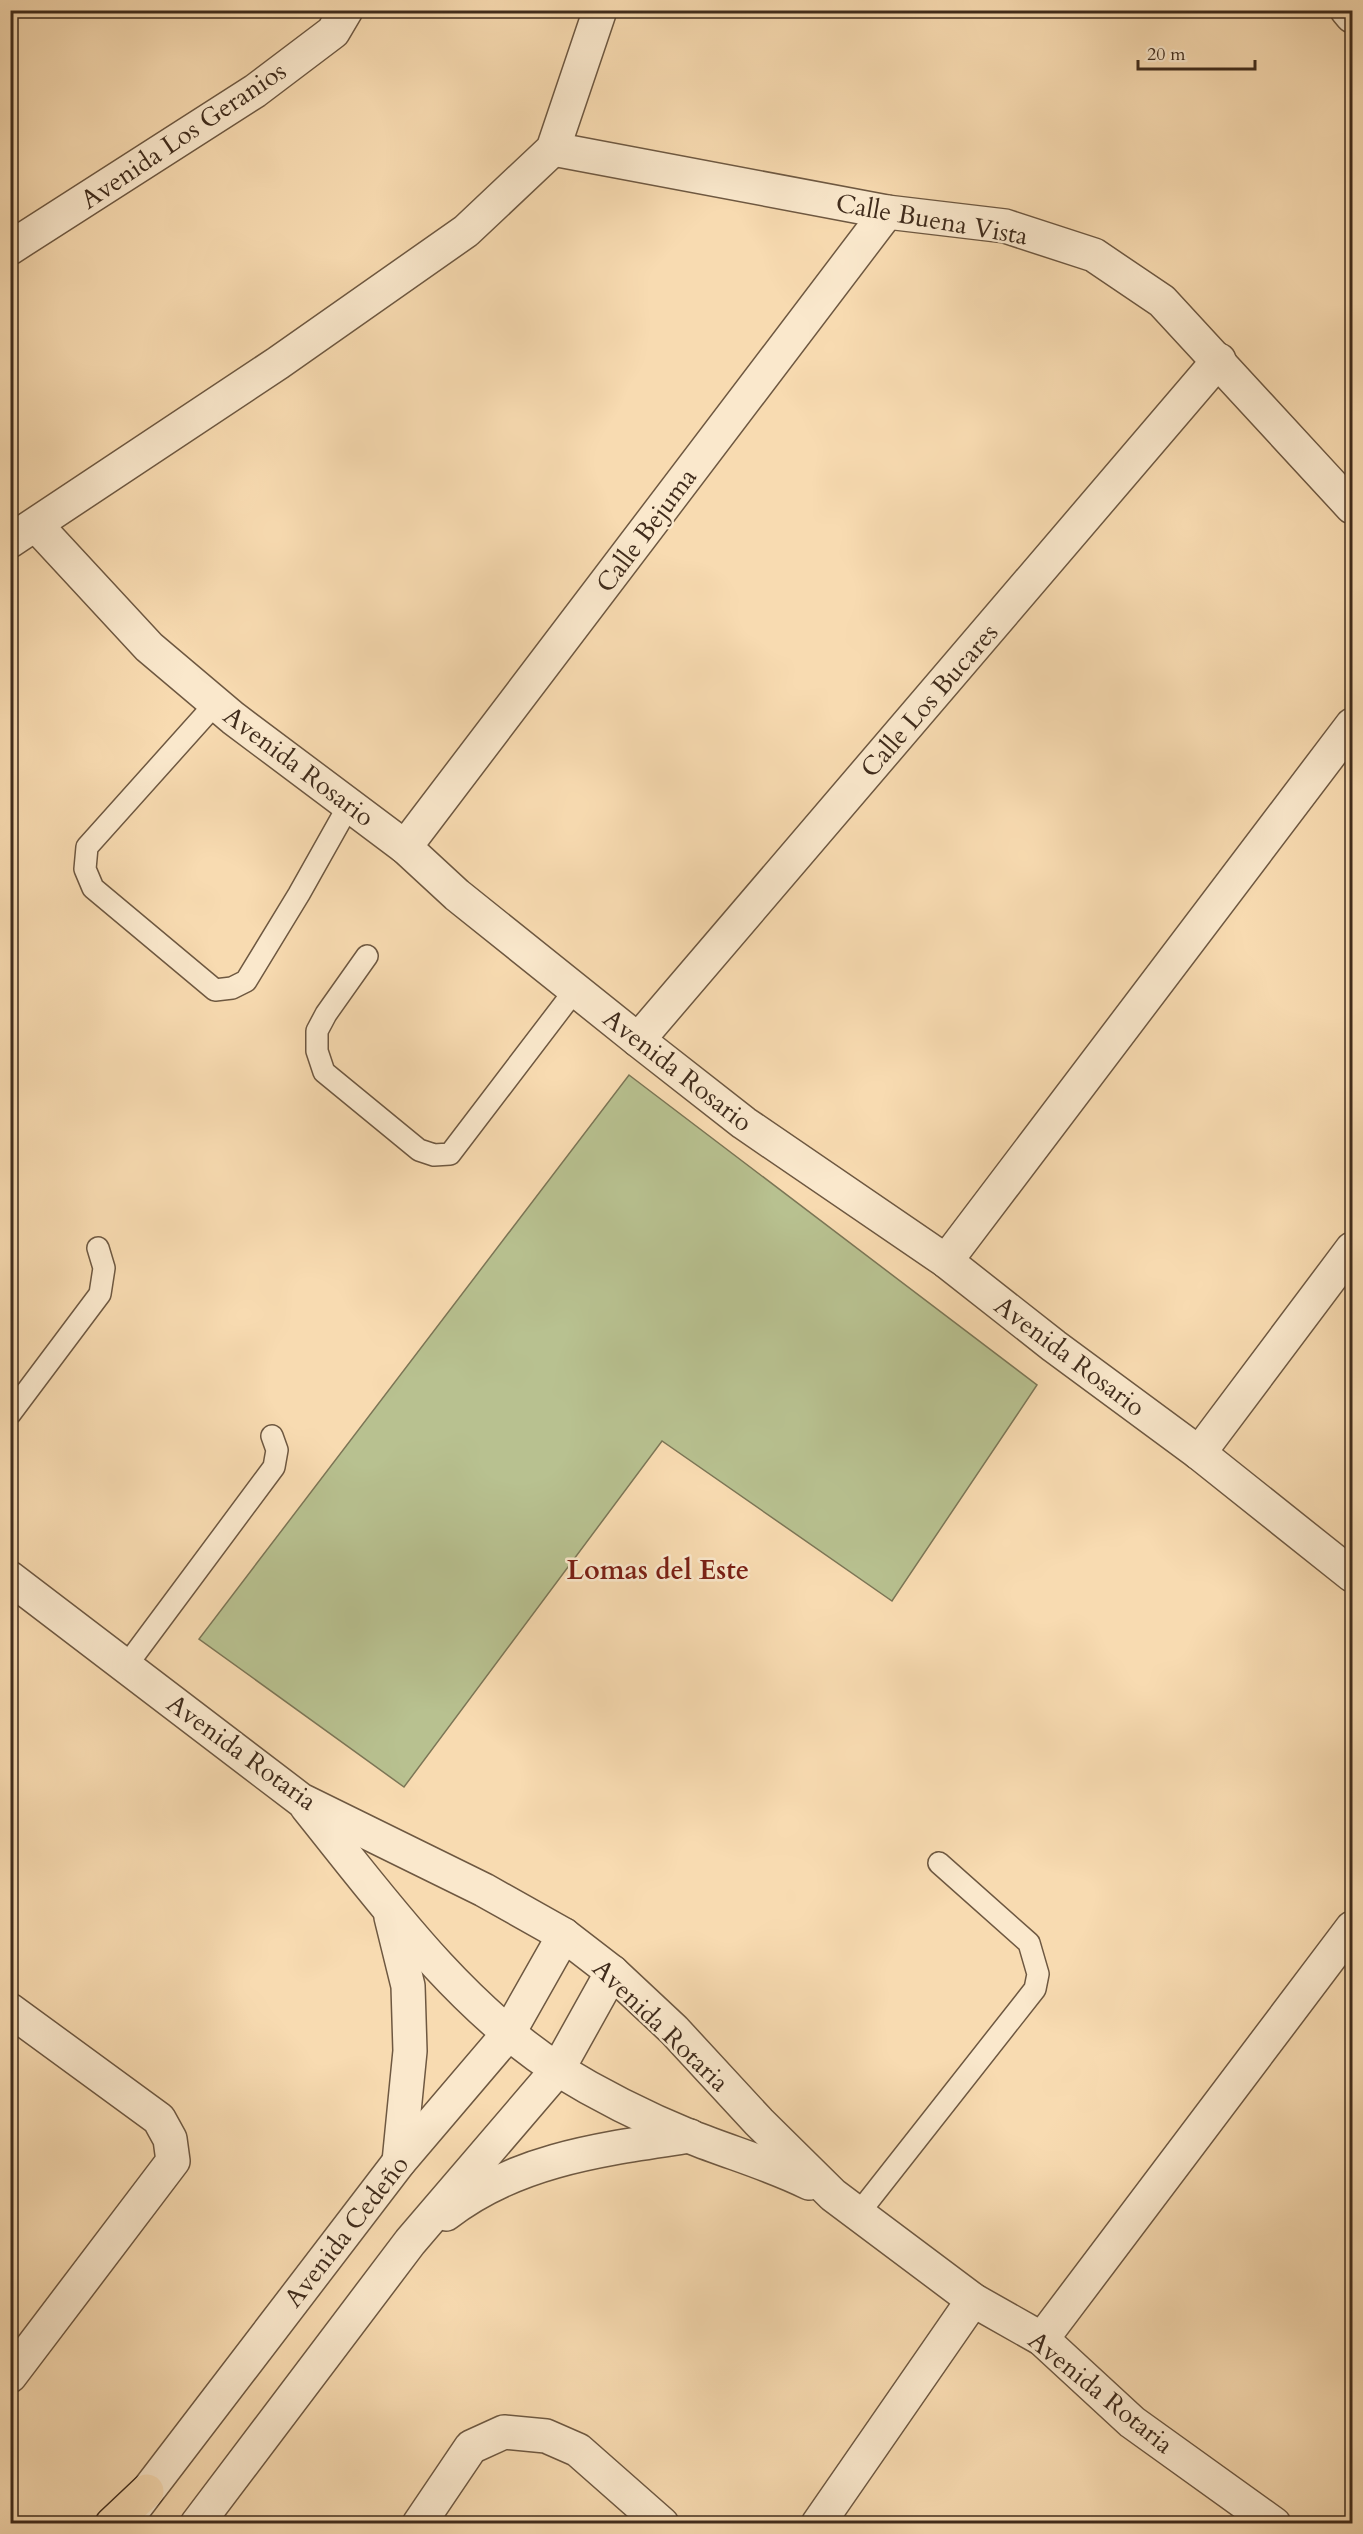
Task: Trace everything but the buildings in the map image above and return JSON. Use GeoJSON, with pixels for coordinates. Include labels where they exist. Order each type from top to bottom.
{"type":"FeatureCollection","features":[{"type":"Feature","properties":{"kind":"highway"},"geometry":{"type":"LineString","coordinates":[[112,2523],[147,2491]]}},
{"type":"Feature","properties":{"kind":"street","name":"Avenida Los Geranios"},"geometry":{"type":"LineString","coordinates":[[10,248],[255,92],[333,32],[346,10]]}},
{"type":"Feature","properties":{"kind":"street"},"geometry":{"type":"LineString","coordinates":[[23,533],[278,363],[466,231],[553,149],[600,10]]}},
{"type":"Feature","properties":{"kind":"street"},"geometry":{"type":"LineString","coordinates":[[1347,10],[1353,16]]}},
{"type":"Feature","properties":{"kind":"street","name":"Calle Buena Vista"},"geometry":{"type":"LineString","coordinates":[[553,149],[886,212],[1005,226],[1094,255],[1162,301],[1353,507]]}},
{"type":"Feature","properties":{"kind":"street","name":"Calle Bejuma"},"geometry":{"type":"LineString","coordinates":[[405,848],[886,212]]}},
{"type":"Feature","properties":{"kind":"street","name":"Calle Los Bucares"},"geometry":{"type":"LineString","coordinates":[[638,1040],[1219,360]]}},
{"type":"Feature","properties":{"kind":"street","name":"Avenida Rosario"},"geometry":{"type":"LineString","coordinates":[[23,533],[149,647],[216,703],[405,848],[457,895],[638,1040],[744,1123],[946,1261],[1054,1346],[1199,1453],[1353,1575]]}},
{"type":"Feature","properties":{"kind":"street"},"geometry":{"type":"LineString","coordinates":[[946,1261],[1353,725]]}},
{"type":"Feature","properties":{"kind":"street"},"geometry":{"type":"LineString","coordinates":[[1199,1453],[1353,1249]]}},
{"type":"Feature","properties":{"kind":"street","name":"Avenida Rotaria"},"geometry":{"type":"LineString","coordinates":[[10,1578],[301,1800],[484,1890],[564,1935],[612,1972],[674,2030],[759,2122],[832,2194],[973,2300],[1042,2339],[1132,2422],[1274,2523]]}},
{"type":"Feature","properties":{"kind":"street"},"geometry":{"type":"LineString","coordinates":[[301,1800],[388,1909],[441,1968],[508,2034],[558,2069],[618,2103],[690,2136],[775,2167],[832,2194]]}},
{"type":"Feature","properties":{"kind":"street"},"geometry":{"type":"LineString","coordinates":[[388,1909],[408,1986],[410,2051],[399,2162]]}},
{"type":"Feature","properties":{"kind":"street"},"geometry":{"type":"LineString","coordinates":[[1042,2339],[1353,1928]]}},
{"type":"Feature","properties":{"kind":"street","name":"Avenida Cedeño"},"geometry":{"type":"LineString","coordinates":[[122,2523],[399,2162],[508,2034],[564,1935]]}},
{"type":"Feature","properties":{"kind":"street"},"geometry":{"type":"LineString","coordinates":[[197,2523],[410,2242],[558,2069],[612,1972]]}},
{"type":"Feature","properties":{"kind":"street"},"geometry":{"type":"LineString","coordinates":[[10,2010],[159,2119],[170,2139],[173,2161],[10,2376]]}},
{"type":"Feature","properties":{"kind":"street"},"geometry":{"type":"LineString","coordinates":[[410,2242],[462,2202],[521,2172],[584,2152],[690,2136]]}},
{"type":"Feature","properties":{"kind":"street"},"geometry":{"type":"LineString","coordinates":[[818,2523],[973,2300]]}},
{"type":"Feature","properties":{"kind":"street"},"geometry":{"type":"LineString","coordinates":[[419,2523],[471,2447],[504,2432],[546,2436],[578,2450],[662,2523]]}},
{"type":"Feature","properties":{"kind":"lane"},"geometry":{"type":"LineString","coordinates":[[216,703],[87,848],[86,869],[93,888],[215,990],[232,988],[246,981],[349,805]]}},
{"type":"Feature","properties":{"kind":"lane"},"geometry":{"type":"LineString","coordinates":[[367,956],[326,1014],[317,1031],[317,1051],[324,1072],[419,1150],[434,1155],[450,1154],[575,990]]}},
{"type":"Feature","properties":{"kind":"lane"},"geometry":{"type":"LineString","coordinates":[[10,1414],[100,1294],[104,1268],[98,1248]]}},
{"type":"Feature","properties":{"kind":"lane"},"geometry":{"type":"LineString","coordinates":[[126,1666],[274,1467],[277,1450],[272,1436]]}},
{"type":"Feature","properties":{"kind":"lane"},"geometry":{"type":"LineString","coordinates":[[858,2214],[1035,1989],[1038,1974],[1029,1943],[939,1863]]}},
{"type":"Feature","properties":{"kind":"green space"},"geometry":{"type":"Polygon","coordinates":[[[629,1075],[1037,1385],[892,1601],[662,1441],[404,1787],[199,1639],[629,1075]]]}},
{"type":"Feature","properties":{"kind":"district","name":"Lomas del Este"},"geometry":{"type":"Point","coordinates":[658,1570]}}]}
